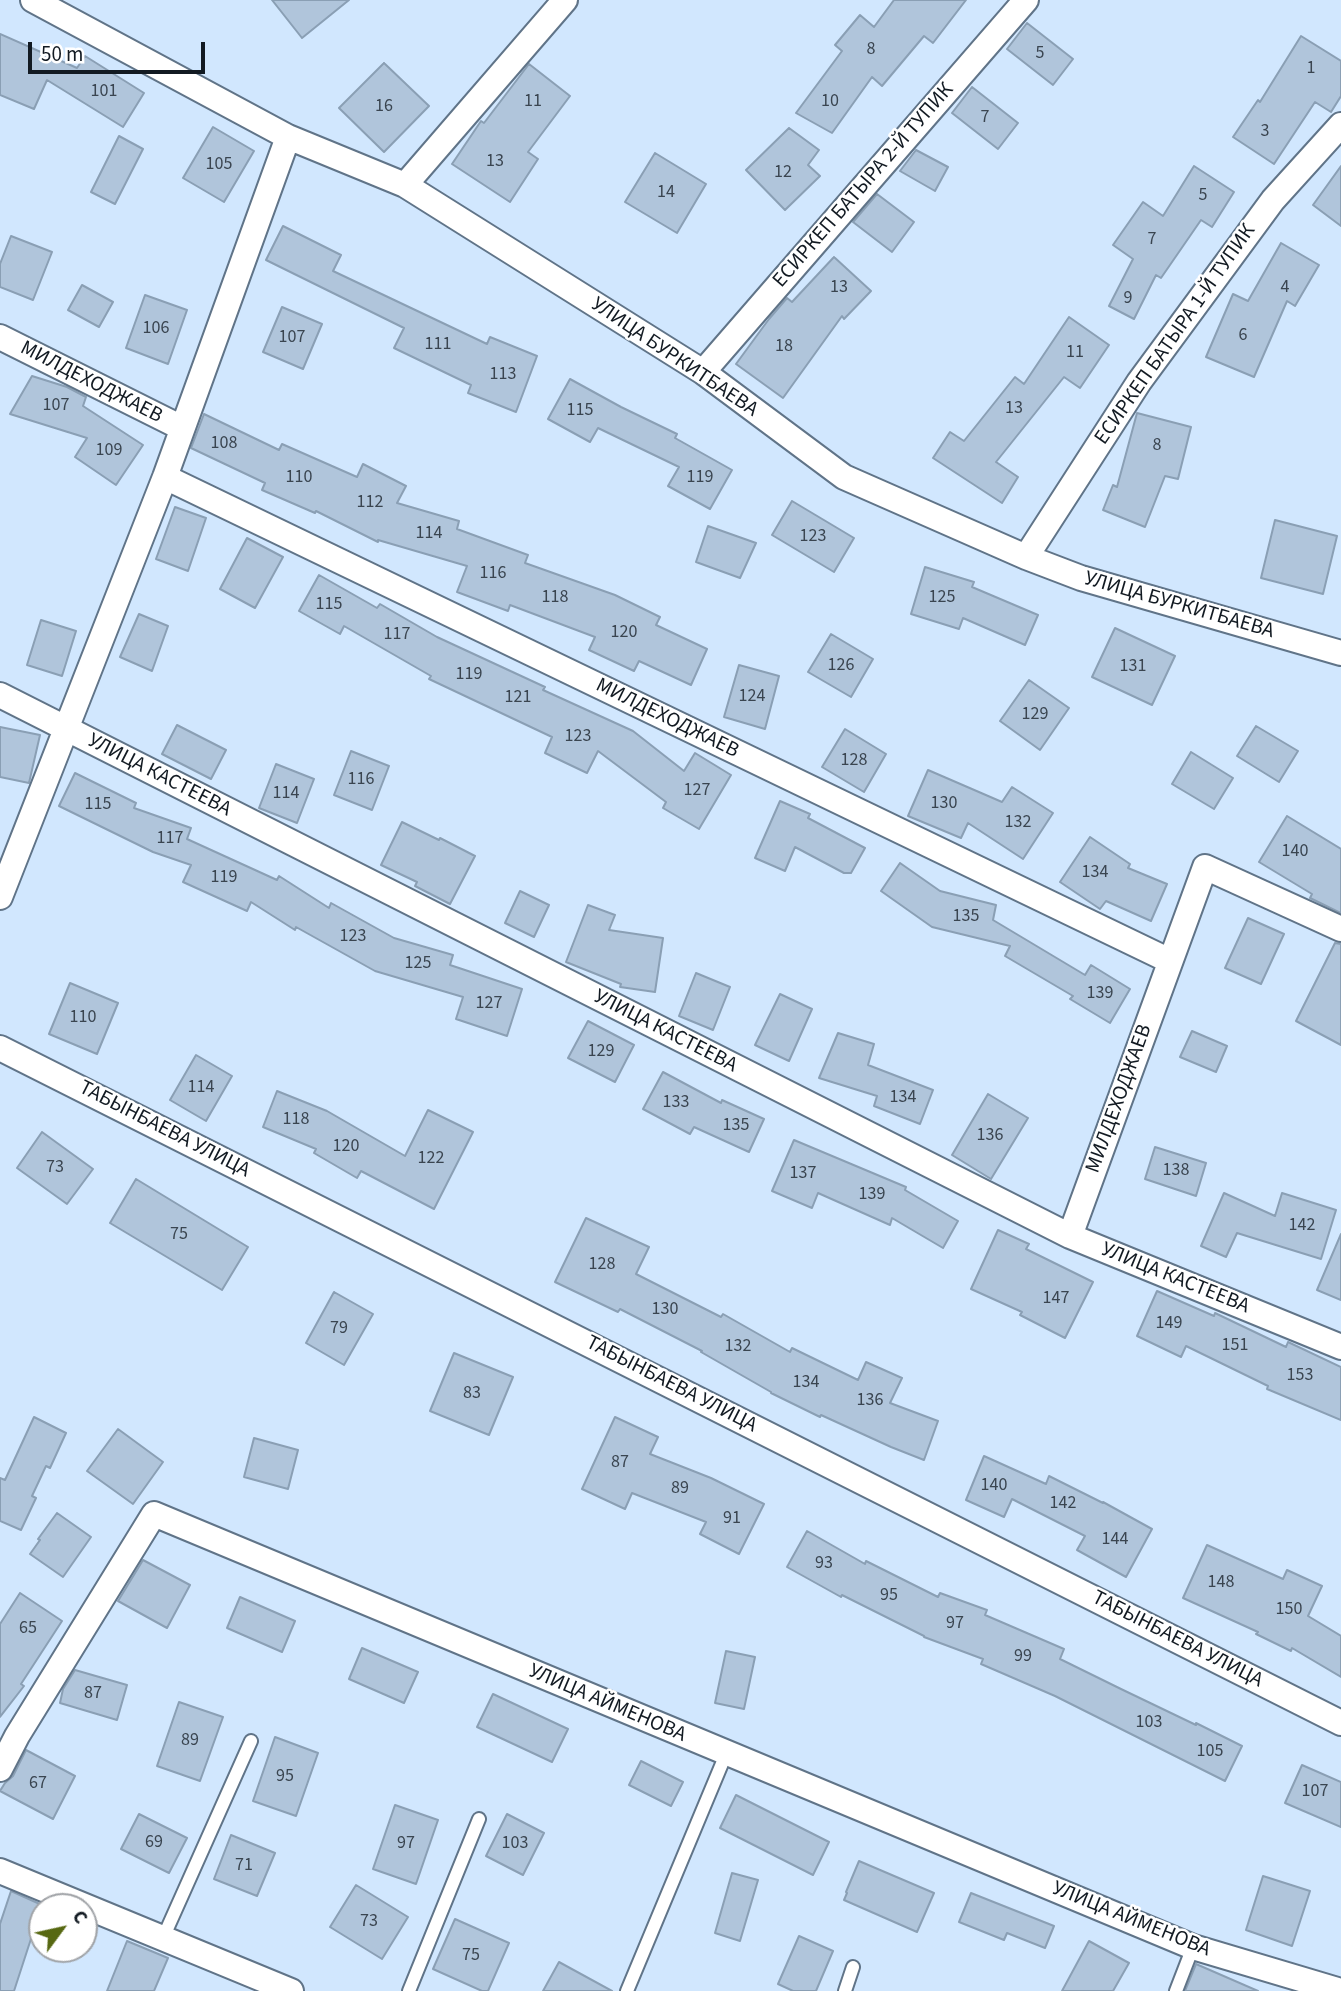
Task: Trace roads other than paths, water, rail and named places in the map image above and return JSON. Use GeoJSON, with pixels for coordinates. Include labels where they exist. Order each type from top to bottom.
{"type":"FeatureCollection","features":[{"type":"Feature","properties":{"kind":"street","name":"УЛИЦА БУРКИТБАЕВА"},"geometry":{"type":"LineString","coordinates":[[33,0],[288,137],[405,185],[703,372],[844,477],[1026,557],[1081,578],[1341,653]]}},
{"type":"Feature","properties":{"kind":"street"},"geometry":{"type":"LineString","coordinates":[[405,185],[565,0]]}},
{"type":"Feature","properties":{"kind":"street","name":"ЕСИРКЕП БАТЫРА 2-Й ТУПИК"},"geometry":{"type":"LineString","coordinates":[[703,372],[1026,0]]}},
{"type":"Feature","properties":{"kind":"street","name":"ЕСИРКЕП БАТЫРА 1-Й ТУПИК"},"geometry":{"type":"LineString","coordinates":[[1026,557],[1139,382],[1273,200],[1341,125]]}},
{"type":"Feature","properties":{"kind":"street"},"geometry":{"type":"LineString","coordinates":[[0,897],[165,477],[288,137]]}},
{"type":"Feature","properties":{"kind":"street","name":"МИЛДЕХОДЖАЕВ"},"geometry":{"type":"LineString","coordinates":[[0,337],[182,428]]}},
{"type":"Feature","properties":{"kind":"street","name":"МИЛДЕХОДЖАЕВ"},"geometry":{"type":"LineString","coordinates":[[165,477],[1170,961]]}},
{"type":"Feature","properties":{"kind":"street","name":"УЛИЦА КАСТЕЕВА"},"geometry":{"type":"LineString","coordinates":[[0,695],[1070,1236],[1341,1347]]}},
{"type":"Feature","properties":{"kind":"street","name":"МИЛДЕХОДЖАЕВ"},"geometry":{"type":"LineString","coordinates":[[1070,1236],[1205,867],[1341,929]]}},
{"type":"Feature","properties":{"kind":"street","name":"ТАБЫНБАЕВА УЛИЦА"},"geometry":{"type":"LineString","coordinates":[[0,1048],[1341,1723]]}},
{"type":"Feature","properties":{"kind":"street","name":"УЛИЦА АЙМЕНОВА"},"geometry":{"type":"LineString","coordinates":[[0,1769],[17,1736],[154,1514],[1193,1947],[1341,1991]]}},
{"type":"Feature","properties":{"kind":"street"},"geometry":{"type":"LineString","coordinates":[[0,1871],[291,1991]]}},
{"type":"Feature","properties":{"kind":"lane"},"geometry":{"type":"LineString","coordinates":[[163,1938],[251,1741]]}},
{"type":"Feature","properties":{"kind":"lane"},"geometry":{"type":"LineString","coordinates":[[627,1991],[726,1754]]}},
{"type":"Feature","properties":{"kind":"lane"},"geometry":{"type":"LineString","coordinates":[[409,1991],[479,1819]]}},
{"type":"Feature","properties":{"kind":"lane"},"geometry":{"type":"LineString","coordinates":[[1176,1991],[1193,1947]]}},
{"type":"Feature","properties":{"kind":"lane"},"geometry":{"type":"LineString","coordinates":[[845,1991],[853,1967]]}}]}
